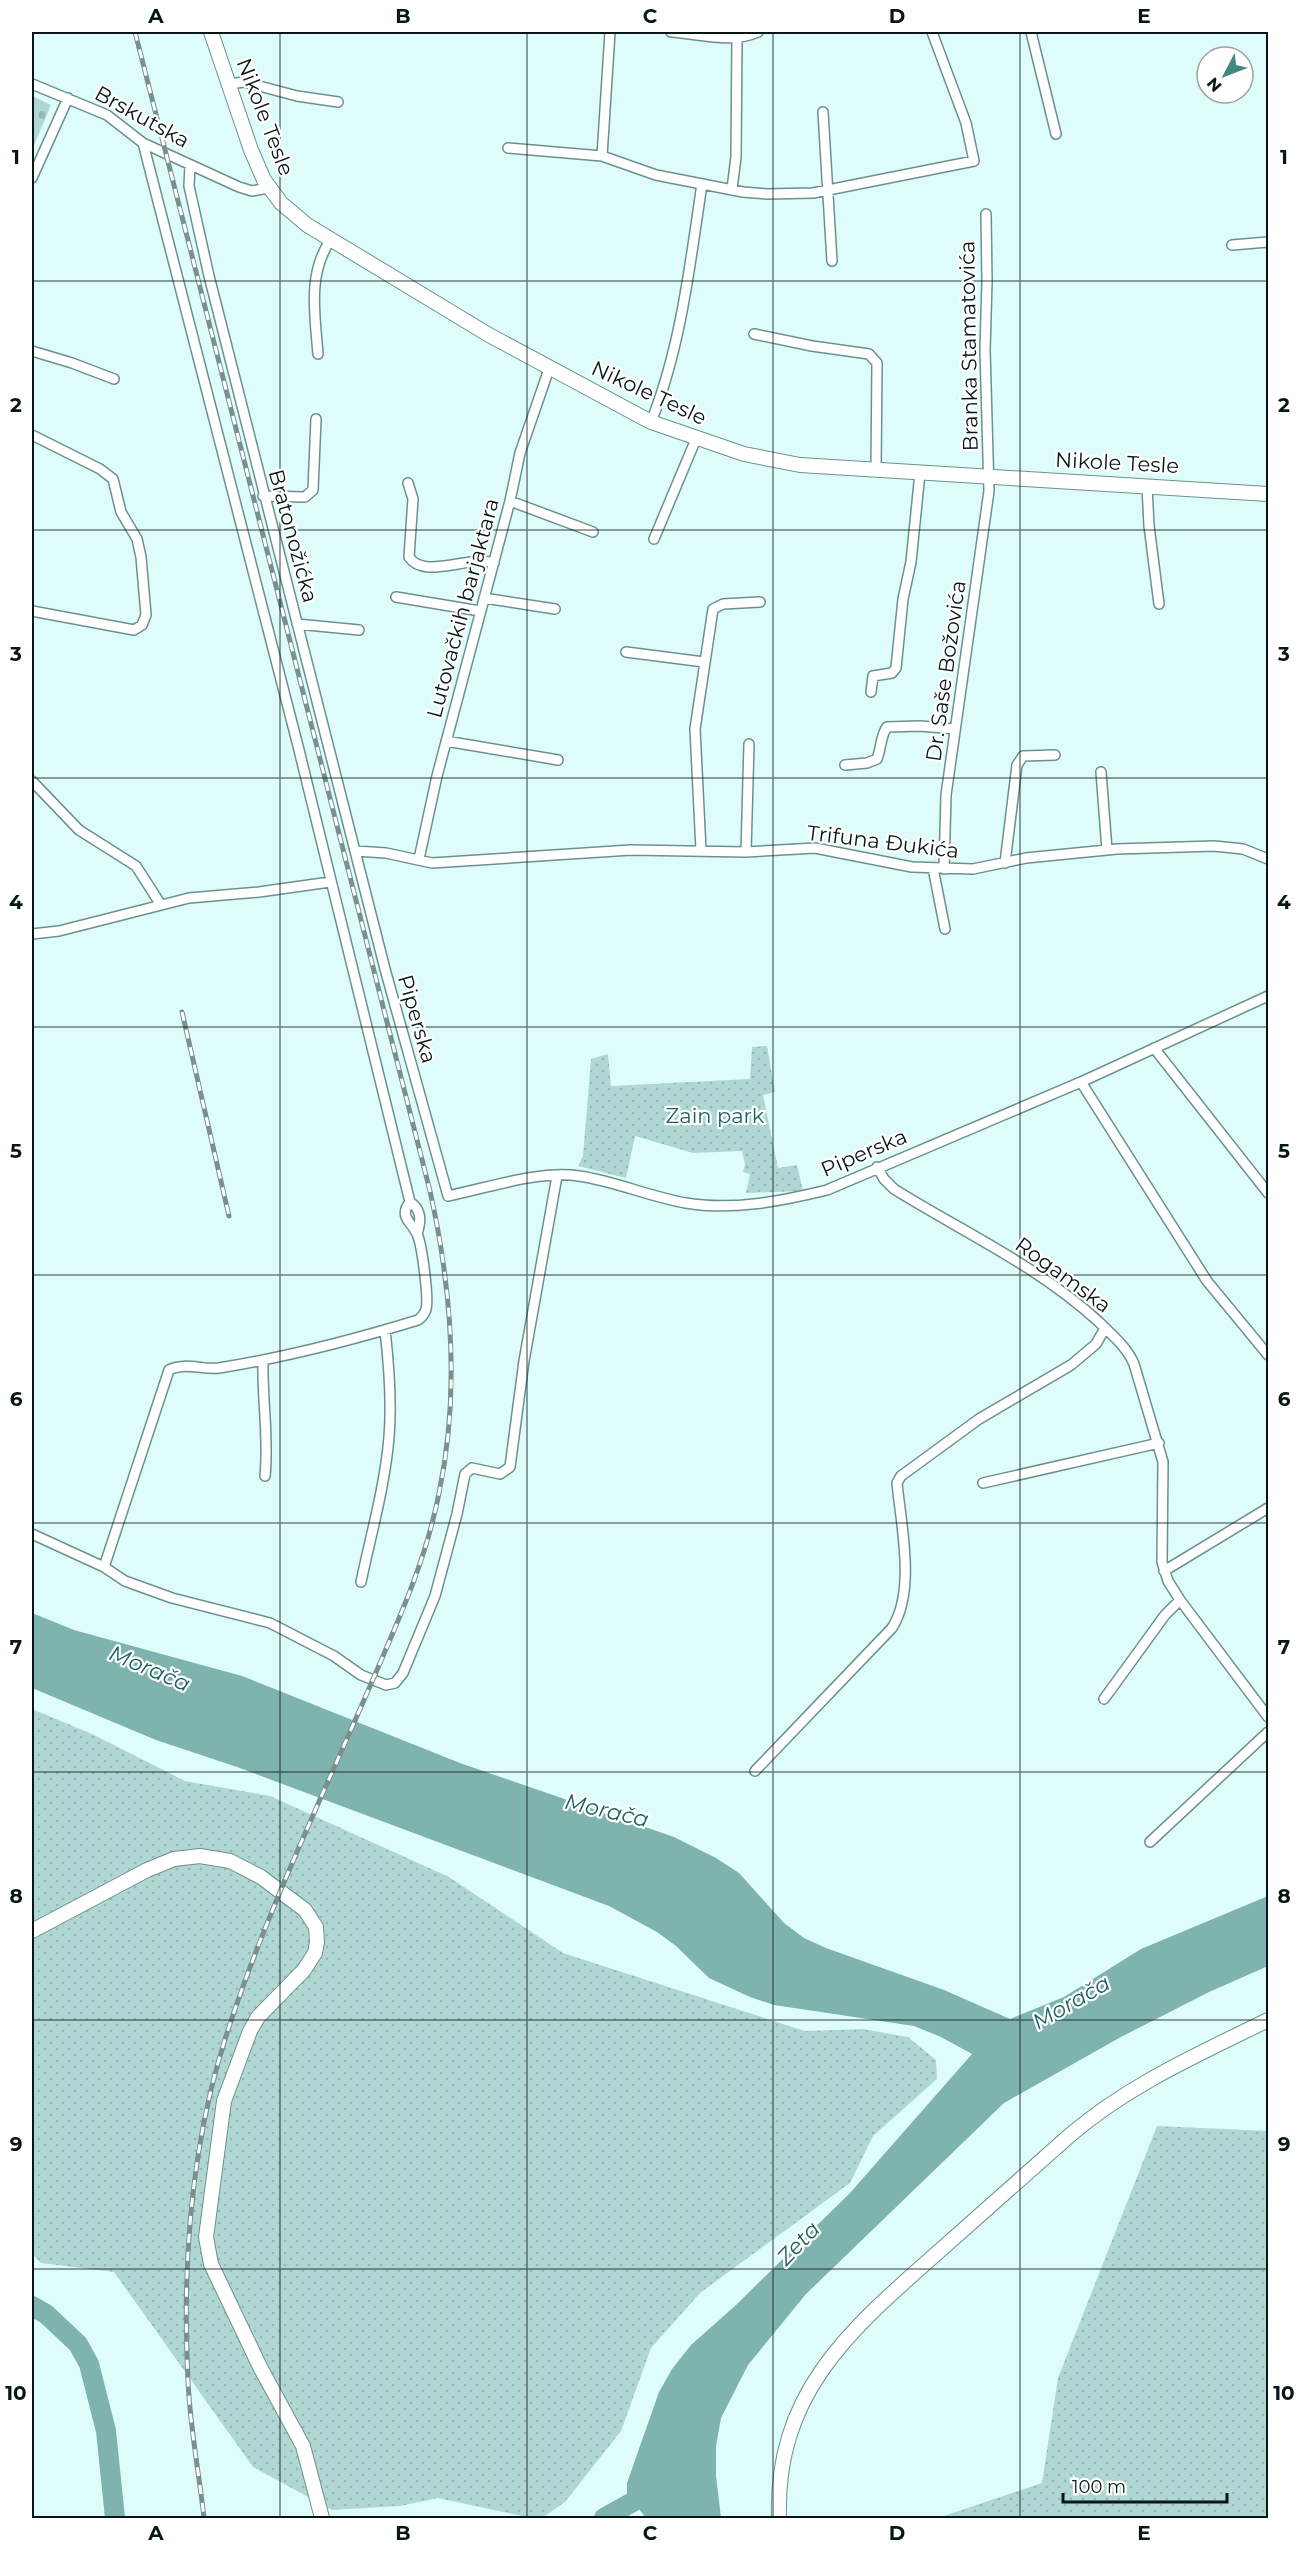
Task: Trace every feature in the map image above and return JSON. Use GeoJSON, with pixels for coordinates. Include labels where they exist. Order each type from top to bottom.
{"type":"FeatureCollection","features":[{"type":"Feature","properties":{"kind":"street","name":"Nikole Tesle"},"geometry":{"type":"LineString","coordinates":[[211,32],[251,150],[268,188],[287,210],[331,239],[549,369],[651,422],[696,439],[773,461],[876,471],[1147,486],[1268,496]]}},
{"type":"Feature","properties":{"kind":"street"},"geometry":{"type":"LineString","coordinates":[[602,156],[610,32]]}},
{"type":"Feature","properties":{"kind":"street"},"geometry":{"type":"LineString","coordinates":[[671,32],[737,39],[758,32]]}},
{"type":"Feature","properties":{"kind":"street"},"geometry":{"type":"LineString","coordinates":[[508,148],[602,156],[656,175],[767,194],[827,191],[974,161],[966,123],[932,32]]}},
{"type":"Feature","properties":{"kind":"street"},"geometry":{"type":"LineString","coordinates":[[1031,32],[1056,134]]}},
{"type":"Feature","properties":{"kind":"street"},"geometry":{"type":"LineString","coordinates":[[732,189],[736,157],[737,39]]}},
{"type":"Feature","properties":{"kind":"street"},"geometry":{"type":"LineString","coordinates":[[229,84],[244,82],[297,96],[338,102]]}},
{"type":"Feature","properties":{"kind":"street","name":"Brskutska"},"geometry":{"type":"LineString","coordinates":[[32,84],[107,115],[143,143],[246,190],[257,191],[268,188]]}},
{"type":"Feature","properties":{"kind":"street"},"geometry":{"type":"LineString","coordinates":[[32,178],[68,98]]}},
{"type":"Feature","properties":{"kind":"street"},"geometry":{"type":"LineString","coordinates":[[823,112],[831,261]]}},
{"type":"Feature","properties":{"kind":"street"},"geometry":{"type":"LineString","coordinates":[[104,1568],[169,1370],[176,1367],[213,1369],[263,1361],[385,1330],[418,1320],[425,1313],[427,1293],[417,1234],[420,1218],[416,1208],[410,1202],[298,747],[143,143]]}},
{"type":"Feature","properties":{"kind":"street","name":"Bratonožićka"},"geometry":{"type":"LineString","coordinates":[[190,165],[189,186],[263,496],[355,851]]}},
{"type":"Feature","properties":{"kind":"street"},"geometry":{"type":"LineString","coordinates":[[651,422],[664,390],[677,333],[702,184]]}},
{"type":"Feature","properties":{"kind":"street","name":"Branka Stamatovića"},"geometry":{"type":"LineString","coordinates":[[986,214],[985,350],[989,478]]}},
{"type":"Feature","properties":{"kind":"street"},"geometry":{"type":"LineString","coordinates":[[318,354],[313,287],[321,254],[331,239]]}},
{"type":"Feature","properties":{"kind":"street"},"geometry":{"type":"LineString","coordinates":[[1232,245],[1269,242]]}},
{"type":"Feature","properties":{"kind":"street"},"geometry":{"type":"LineString","coordinates":[[754,334],[812,346],[869,354],[875,357],[877,363],[876,471]]}},
{"type":"Feature","properties":{"kind":"street"},"geometry":{"type":"LineString","coordinates":[[32,351],[114,379]]}},
{"type":"Feature","properties":{"kind":"street","name":"Lutovačkih barjaktara"},"geometry":{"type":"LineString","coordinates":[[419,859],[446,741],[510,501],[520,453],[549,369]]}},
{"type":"Feature","properties":{"kind":"street"},"geometry":{"type":"LineString","coordinates":[[263,496],[305,497],[313,490],[315,419]]}},
{"type":"Feature","properties":{"kind":"street"},"geometry":{"type":"LineString","coordinates":[[32,435],[100,469],[113,479],[121,512],[137,539],[141,557],[146,615],[142,625],[134,630],[32,611]]}},
{"type":"Feature","properties":{"kind":"street"},"geometry":{"type":"LineString","coordinates":[[654,540],[696,439]]}},
{"type":"Feature","properties":{"kind":"street"},"geometry":{"type":"LineString","coordinates":[[871,692],[873,676],[892,673],[896,668],[903,599],[911,562],[920,473]]}},
{"type":"Feature","properties":{"kind":"street","name":"Dr. Saše Božovića"},"geometry":{"type":"LineString","coordinates":[[944,869],[946,795],[982,547],[989,478]]}},
{"type":"Feature","properties":{"kind":"street"},"geometry":{"type":"LineString","coordinates":[[408,483],[413,499],[409,557],[414,564],[425,568],[461,562],[494,563]]}},
{"type":"Feature","properties":{"kind":"street"},"geometry":{"type":"LineString","coordinates":[[1147,486],[1149,526],[1159,604]]}},
{"type":"Feature","properties":{"kind":"street"},"geometry":{"type":"LineString","coordinates":[[510,501],[593,532]]}},
{"type":"Feature","properties":{"kind":"street"},"geometry":{"type":"LineString","coordinates":[[396,597],[480,611]]}},
{"type":"Feature","properties":{"kind":"street"},"geometry":{"type":"LineString","coordinates":[[484,598],[555,609]]}},
{"type":"Feature","properties":{"kind":"street"},"geometry":{"type":"LineString","coordinates":[[700,850],[695,729],[713,609],[723,604],[760,602]]}},
{"type":"Feature","properties":{"kind":"street"},"geometry":{"type":"LineString","coordinates":[[297,624],[359,630]]}},
{"type":"Feature","properties":{"kind":"street"},"geometry":{"type":"LineString","coordinates":[[626,652],[704,662]]}},
{"type":"Feature","properties":{"kind":"street"},"geometry":{"type":"LineString","coordinates":[[844,765],[867,763],[878,759],[884,731],[887,727],[920,726],[955,729]]}},
{"type":"Feature","properties":{"kind":"street"},"geometry":{"type":"LineString","coordinates":[[446,741],[558,760]]}},
{"type":"Feature","properties":{"kind":"street"},"geometry":{"type":"LineString","coordinates":[[746,852],[749,744]]}},
{"type":"Feature","properties":{"kind":"street"},"geometry":{"type":"LineString","coordinates":[[1005,862],[1017,765],[1020,758],[1055,755]]}},
{"type":"Feature","properties":{"kind":"street"},"geometry":{"type":"LineString","coordinates":[[1101,772],[1107,850]]}},
{"type":"Feature","properties":{"kind":"street"},"geometry":{"type":"LineString","coordinates":[[32,781],[79,830],[136,866],[161,906]]}},
{"type":"Feature","properties":{"kind":"street","name":"Trifuna Đukića"},"geometry":{"type":"LineString","coordinates":[[419,859],[432,863],[631,850],[746,852],[814,848],[912,867],[973,870],[1026,858],[1107,850],[1214,846],[1243,849],[1269,859]]}},
{"type":"Feature","properties":{"kind":"street"},"geometry":{"type":"LineString","coordinates":[[355,851],[419,859]]}},
{"type":"Feature","properties":{"kind":"street","name":"Piperska"},"geometry":{"type":"LineString","coordinates":[[355,851],[445,1197],[541,1177],[577,1175],[687,1203],[734,1205],[819,1192],[1081,1082],[1269,996]]}},
{"type":"Feature","properties":{"kind":"street"},"geometry":{"type":"LineString","coordinates":[[933,868],[945,929]]}},
{"type":"Feature","properties":{"kind":"street"},"geometry":{"type":"LineString","coordinates":[[32,934],[59,931],[189,898],[259,892],[330,882]]}},
{"type":"Feature","properties":{"kind":"street"},"geometry":{"type":"LineString","coordinates":[[1154,1048],[1269,1193]]}},
{"type":"Feature","properties":{"kind":"street"},"geometry":{"type":"LineString","coordinates":[[1081,1082],[1207,1281],[1269,1355]]}},
{"type":"Feature","properties":{"kind":"street","name":"Rogamska"},"geometry":{"type":"LineString","coordinates":[[877,1167],[894,1189],[1044,1278],[1081,1306],[1131,1357],[1163,1462],[1162,1562],[1164,1571],[1180,1600],[1269,1717]]}},
{"type":"Feature","properties":{"kind":"street"},"geometry":{"type":"LineString","coordinates":[[32,1534],[104,1568],[125,1581],[172,1598],[270,1623],[334,1656],[361,1675],[386,1685],[395,1683],[403,1672],[435,1596],[465,1474],[472,1468],[500,1474],[510,1467],[524,1361],[557,1176]]}},
{"type":"Feature","properties":{"kind":"street"},"geometry":{"type":"LineString","coordinates":[[410,1202],[405,1209],[406,1219],[417,1234]]}},
{"type":"Feature","properties":{"kind":"street"},"geometry":{"type":"LineString","coordinates":[[754,1771],[892,1628],[898,1617],[905,1579],[897,1484],[902,1476],[979,1419],[1021,1396],[1088,1353],[1105,1328]]}},
{"type":"Feature","properties":{"kind":"street"},"geometry":{"type":"LineString","coordinates":[[360,1582],[384,1478],[389,1435],[389,1366],[385,1330]]}},
{"type":"Feature","properties":{"kind":"street"},"geometry":{"type":"LineString","coordinates":[[263,1361],[262,1395],[268,1448],[265,1476]]}},
{"type":"Feature","properties":{"kind":"street"},"geometry":{"type":"LineString","coordinates":[[983,1483],[1159,1443]]}},
{"type":"Feature","properties":{"kind":"street"},"geometry":{"type":"LineString","coordinates":[[1164,1571],[1269,1508]]}},
{"type":"Feature","properties":{"kind":"street"},"geometry":{"type":"LineString","coordinates":[[1104,1699],[1165,1615],[1180,1600]]}},
{"type":"Feature","properties":{"kind":"street"},"geometry":{"type":"LineString","coordinates":[[1150,1842],[1269,1732]]}},
{"type":"Feature","properties":{"kind":"street"},"geometry":{"type":"LineString","coordinates":[[32,1931],[155,1866],[174,1859],[200,1856],[230,1861],[261,1877],[305,1910],[316,1927],[317,1942],[310,1963],[258,2017],[250,2031],[224,2101],[206,2237],[211,2264],[260,2367],[303,2446],[322,2518]]}},
{"type":"Feature","properties":{"kind":"street"},"geometry":{"type":"LineString","coordinates":[[780,2518],[782,2469],[795,2421],[823,2368],[859,2324],[1068,2136],[1101,2110],[1148,2080],[1269,2020]]}},
{"type":"Feature","properties":{"kind":"green space"},"geometry":{"type":"Polygon","coordinates":[[[32,96],[51,105],[32,150],[32,96]]]}},
{"type":"Feature","properties":{"kind":"green space","name":"Zain park"},"geometry":{"type":"Polygon","coordinates":[[[767,1046],[775,1092],[763,1095],[778,1168],[797,1165],[803,1191],[746,1193],[750,1174],[743,1172],[745,1164],[742,1151],[693,1153],[635,1136],[626,1178],[578,1166],[583,1156],[591,1059],[608,1054],[611,1086],[750,1079],[752,1047],[767,1046]]]}},
{"type":"Feature","properties":{"kind":"green space"},"geometry":{"type":"Polygon","coordinates":[[[32,1709],[92,1734],[185,1781],[270,1796],[449,1877],[563,1953],[805,2031],[863,2029],[908,2037],[936,2060],[937,2079],[873,2136],[850,2183],[700,2293],[651,2348],[621,2431],[565,2502],[542,2518],[531,2518],[438,2498],[400,2506],[332,2510],[253,2467],[114,2272],[41,2263],[32,2254],[32,1709]]]}},
{"type":"Feature","properties":{"kind":"green space"},"geometry":{"type":"Polygon","coordinates":[[[1157,2126],[1268,2131],[1268,2518],[938,2518],[1042,2483],[1058,2378],[1157,2126]]]}},
{"type":"Feature","properties":{"kind":"water","name":"Morača"},"geometry":{"type":"Polygon","coordinates":[[[32,1613],[74,1630],[242,1676],[460,1763],[674,1837],[716,1858],[739,1873],[784,1923],[804,1938],[944,1990],[1010,2019],[1064,1997],[1141,1949],[1268,1896],[1268,1966],[1209,1992],[1119,2038],[1004,2103],[806,2294],[748,2365],[721,2418],[716,2446],[716,2476],[721,2518],[646,2518],[627,2494],[627,2483],[659,2392],[672,2369],[691,2345],[736,2305],[850,2193],[972,2054],[941,2037],[914,2026],[774,2005],[750,1997],[709,1978],[676,1946],[657,1932],[609,1906],[237,1767],[156,1740],[32,1688],[32,1613]]]}},
{"type":"Feature","properties":{"kind":"waterway"},"geometry":{"type":"LineString","coordinates":[[32,2306],[46,2314],[78,2344],[89,2364],[106,2431],[115,2518]]}},
{"type":"Feature","properties":{"kind":"waterway"},"geometry":{"type":"LineString","coordinates":[[604,2518],[656,2489]]}},
{"type":"Feature","properties":{"kind":"railway"},"geometry":{"type":"LineString","coordinates":[[135,32],[430,1191],[444,1266],[451,1342],[450,1418],[446,1455],[433,1520],[417,1573],[257,1948],[227,2033],[205,2118],[192,2205],[186,2293],[189,2398],[204,2518]]}},
{"type":"Feature","properties":{"kind":"railway"},"geometry":{"type":"LineString","coordinates":[[182,1012],[229,1216]]}},
{"type":"Feature","properties":{"kind":"water label","name":"Zeta"},"geometry":{"type":"Point","coordinates":[798,2243]}}]}
